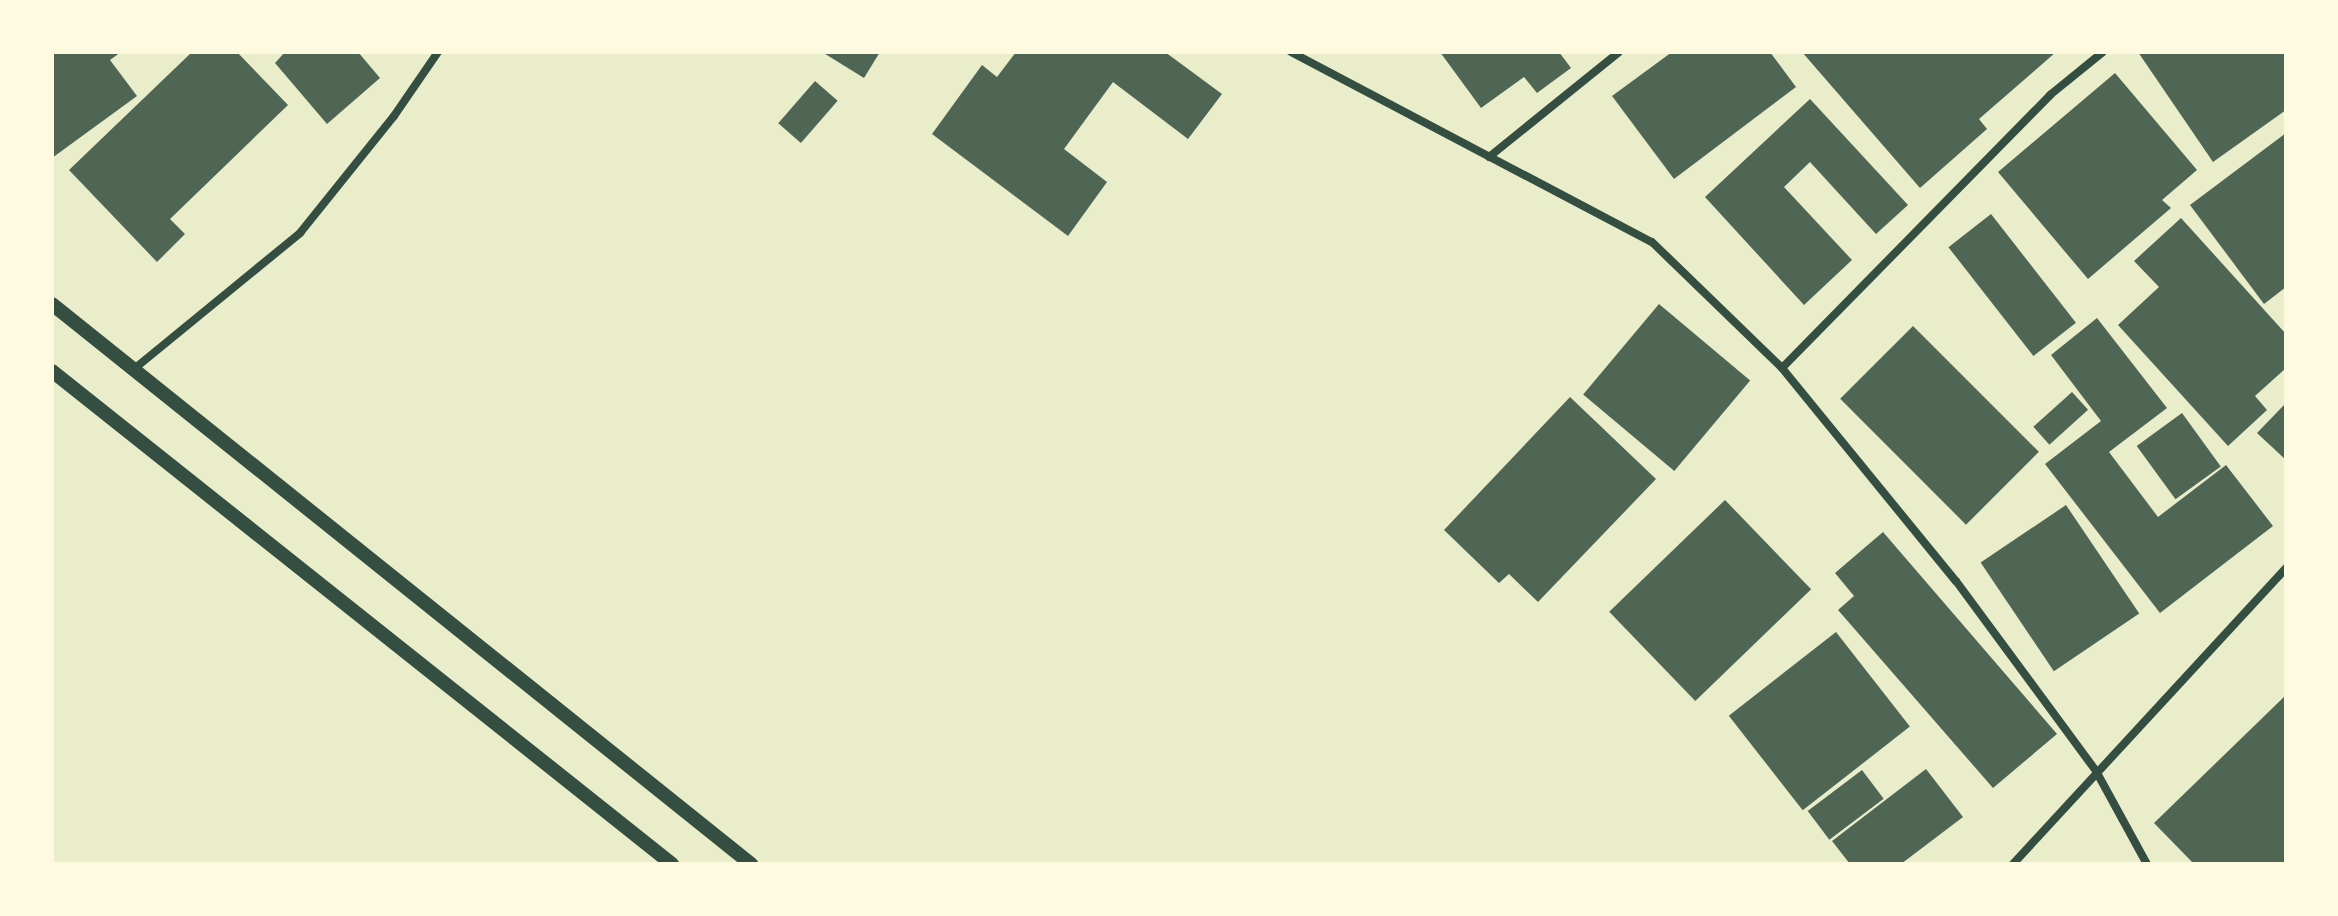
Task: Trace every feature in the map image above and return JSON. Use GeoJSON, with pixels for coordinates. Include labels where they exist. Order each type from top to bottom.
{"type":"FeatureCollection","features":[{"type":"Feature","properties":{"kind":"street"},"geometry":{"type":"LineString","coordinates":[[134,369],[300,233],[394,116],[438,52]]}},
{"type":"Feature","properties":{"kind":"street"},"geometry":{"type":"LineString","coordinates":[[1291,52],[1652,242],[1782,368],[1956,581],[2096,771],[2147,864]]}},
{"type":"Feature","properties":{"kind":"street"},"geometry":{"type":"LineString","coordinates":[[1489,157],[1619,52]]}},
{"type":"Feature","properties":{"kind":"street"},"geometry":{"type":"LineString","coordinates":[[1782,368],[2050,95],[2103,52]]}},
{"type":"Feature","properties":{"kind":"street"},"geometry":{"type":"LineString","coordinates":[[52,304],[751,864]]}},
{"type":"Feature","properties":{"kind":"street"},"geometry":{"type":"LineString","coordinates":[[52,371],[672,864]]}},
{"type":"Feature","properties":{"kind":"street"},"geometry":{"type":"LineString","coordinates":[[2013,864],[2286,568]]}},
{"type":"Feature","properties":{"kind":"building"},"geometry":{"type":"Polygon","coordinates":[[[52,52],[121,52],[110,60],[137,96],[52,158],[52,52]]]}},
{"type":"Feature","properties":{"kind":"building"},"geometry":{"type":"Polygon","coordinates":[[[192,52],[237,52],[288,105],[170,219],[185,234],[157,262],[69,170],[192,52]]]}},
{"type":"Feature","properties":{"kind":"building"},"geometry":{"type":"Polygon","coordinates":[[[285,52],[358,52],[380,78],[327,124],[275,63],[285,52]]]}},
{"type":"Feature","properties":{"kind":"building"},"geometry":{"type":"Polygon","coordinates":[[[822,52],[880,52],[864,78],[822,52]]]}},
{"type":"Feature","properties":{"kind":"building"},"geometry":{"type":"Polygon","coordinates":[[[1016,52],[1165,52],[1222,94],[1188,139],[1113,82],[1064,149],[1107,182],[1068,236],[932,134],[982,65],[997,77],[1016,52]]]}},
{"type":"Feature","properties":{"kind":"building"},"geometry":{"type":"Polygon","coordinates":[[[1440,52],[1559,52],[1571,68],[1537,93],[1524,77],[1481,108],[1440,52]]]}},
{"type":"Feature","properties":{"kind":"building"},"geometry":{"type":"Polygon","coordinates":[[[1672,52],[1770,52],[1796,87],[1674,179],[1612,96],[1672,52]]]}},
{"type":"Feature","properties":{"kind":"building"},"geometry":{"type":"Polygon","coordinates":[[[1802,52],[2056,52],[1979,119],[1987,129],[1920,188],[1802,52]]]}},
{"type":"Feature","properties":{"kind":"building"},"geometry":{"type":"Polygon","coordinates":[[[2138,52],[2286,52],[2286,110],[2213,162],[2138,52]]]}},
{"type":"Feature","properties":{"kind":"building"},"geometry":{"type":"Polygon","coordinates":[[[2115,73],[2197,170],[2162,200],[2171,208],[2088,279],[1998,172],[2115,73]]]}},
{"type":"Feature","properties":{"kind":"building"},"geometry":{"type":"Polygon","coordinates":[[[815,81],[838,101],[801,143],[778,123],[815,81]]]}},
{"type":"Feature","properties":{"kind":"building"},"geometry":{"type":"Polygon","coordinates":[[[1810,99],[1908,205],[1876,234],[1810,162],[1784,187],[1852,260],[1804,305],[1705,197],[1810,99]]]}},
{"type":"Feature","properties":{"kind":"building"},"geometry":{"type":"Polygon","coordinates":[[[2286,133],[2286,287],[2264,304],[2190,205],[2286,133]]]}},
{"type":"Feature","properties":{"kind":"building"},"geometry":{"type":"Polygon","coordinates":[[[1991,214],[2076,323],[2033,356],[1948,247],[1991,214]]]}},
{"type":"Feature","properties":{"kind":"building"},"geometry":{"type":"Polygon","coordinates":[[[2181,218],[2286,334],[2286,368],[2255,396],[2267,410],[2228,446],[2118,325],[2159,287],[2134,261],[2181,218]]]}},
{"type":"Feature","properties":{"kind":"building"},"geometry":{"type":"Polygon","coordinates":[[[1659,304],[1750,380],[1674,471],[1583,394],[1659,304]]]}},
{"type":"Feature","properties":{"kind":"building"},"geometry":{"type":"Polygon","coordinates":[[[2097,318],[2167,408],[2109,452],[2158,517],[2226,465],[2273,526],[2160,613],[2045,464],[2101,421],[2051,355],[2097,318]]]}},
{"type":"Feature","properties":{"kind":"building"},"geometry":{"type":"Polygon","coordinates":[[[1913,326],[2039,452],[1966,525],[1840,399],[1913,326]]]}},
{"type":"Feature","properties":{"kind":"building"},"geometry":{"type":"Polygon","coordinates":[[[2072,392],[2088,410],[2049,445],[2033,427],[2072,392]]]}},
{"type":"Feature","properties":{"kind":"building"},"geometry":{"type":"Polygon","coordinates":[[[1570,397],[1656,479],[1538,602],[1509,574],[1499,583],[1444,530],[1570,397]]]}},
{"type":"Feature","properties":{"kind":"building"},"geometry":{"type":"Polygon","coordinates":[[[2284,405],[2286,408],[2286,460],[2257,433],[2284,405]]]}},
{"type":"Feature","properties":{"kind":"building"},"geometry":{"type":"Polygon","coordinates":[[[2182,413],[2221,466],[2175,499],[2137,446],[2182,413]]]}},
{"type":"Feature","properties":{"kind":"building"},"geometry":{"type":"Polygon","coordinates":[[[1725,500],[1811,589],[1695,701],[1609,612],[1725,500]]]}},
{"type":"Feature","properties":{"kind":"building"},"geometry":{"type":"Polygon","coordinates":[[[2066,505],[2139,614],[2054,671],[1981,563],[2066,505]]]}},
{"type":"Feature","properties":{"kind":"building"},"geometry":{"type":"Polygon","coordinates":[[[1883,532],[2057,734],[1993,788],[1838,610],[1854,596],[1835,573],[1883,532]]]}},
{"type":"Feature","properties":{"kind":"building"},"geometry":{"type":"Polygon","coordinates":[[[1836,632],[1910,727],[1803,810],[1729,716],[1836,632]]]}},
{"type":"Feature","properties":{"kind":"building"},"geometry":{"type":"Polygon","coordinates":[[[2286,695],[2286,864],[2194,864],[2154,823],[2286,695]]]}},
{"type":"Feature","properties":{"kind":"building"},"geometry":{"type":"Polygon","coordinates":[[[1926,769],[1963,817],[1901,864],[1850,864],[1832,841],[1926,769]]]}},
{"type":"Feature","properties":{"kind":"building"},"geometry":{"type":"Polygon","coordinates":[[[1862,770],[1884,799],[1829,840],[1808,811],[1862,770]]]}}]}
